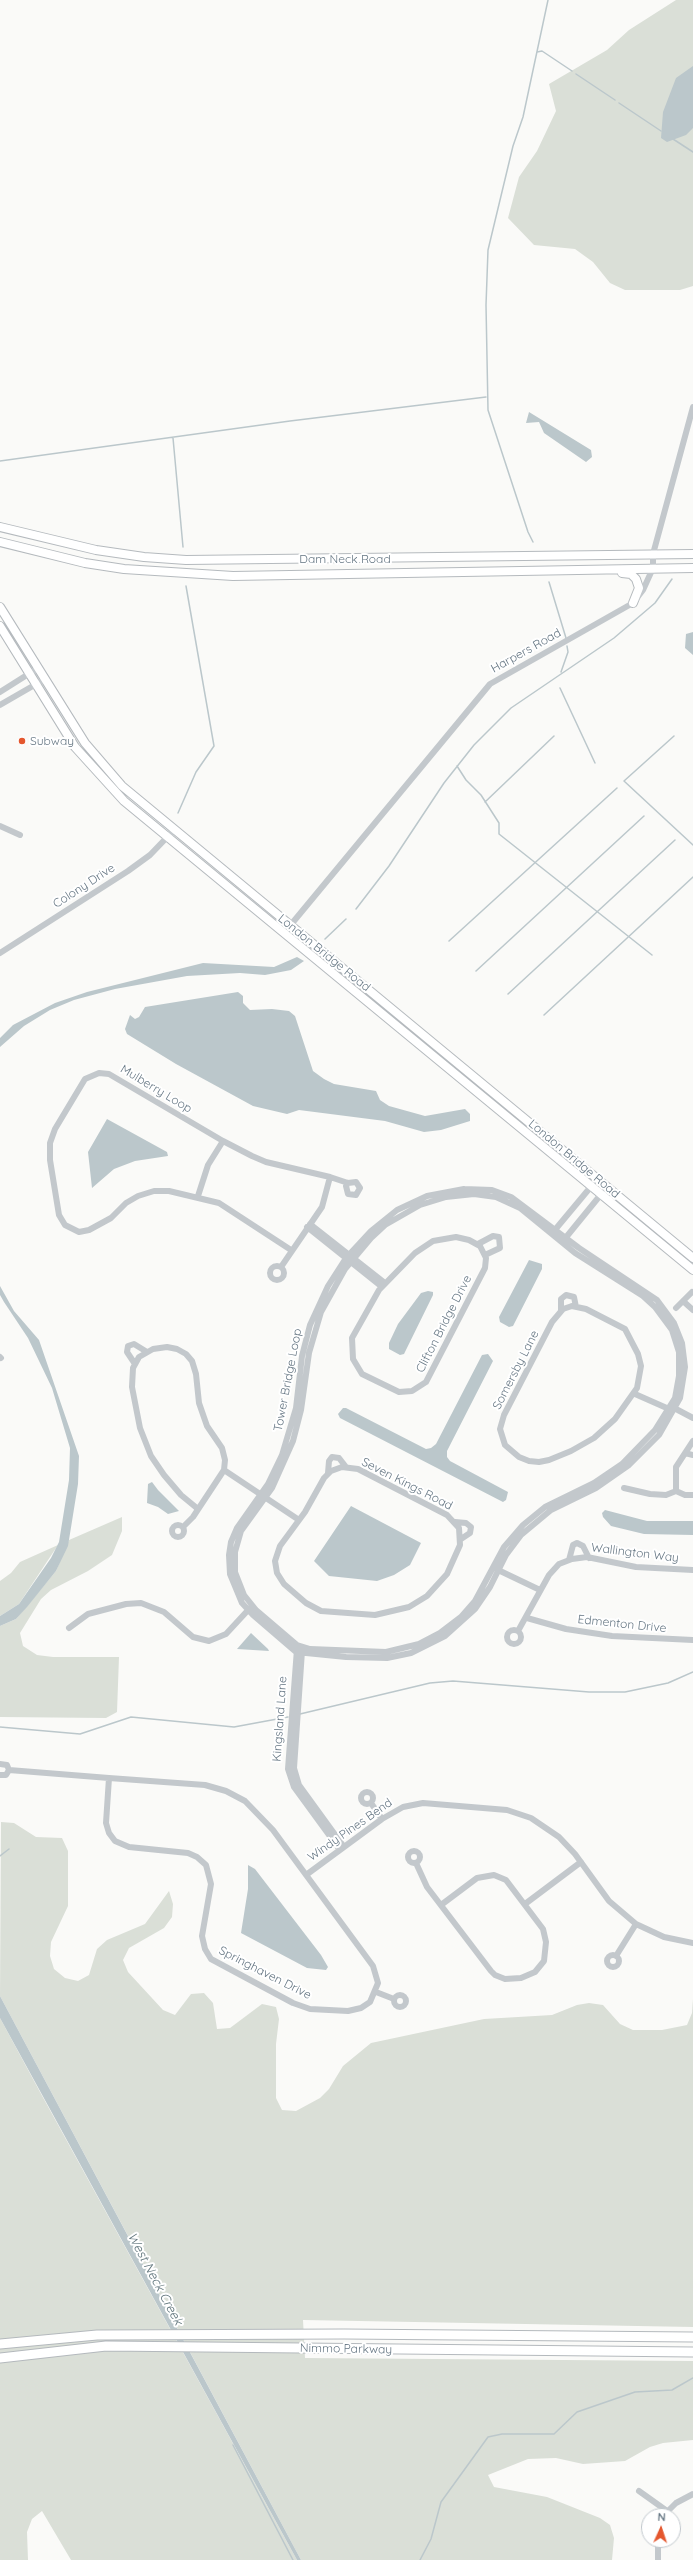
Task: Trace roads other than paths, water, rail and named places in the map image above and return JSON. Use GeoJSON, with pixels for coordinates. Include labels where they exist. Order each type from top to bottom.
{"type":"FeatureCollection","features":[{"type":"Feature","properties":{"kind":"highway","name":"Nimmo Parkway"},"geometry":{"type":"LineString","coordinates":[[0,2344],[97,2335],[301,2334],[693,2337]]}},
{"type":"Feature","properties":{"kind":"highway","name":"Nimmo Parkway"},"geometry":{"type":"LineString","coordinates":[[0,2358],[106,2346],[693,2352]]}},
{"type":"Feature","properties":{"kind":"main road","name":"Dam Neck Road"},"geometry":{"type":"LineString","coordinates":[[0,527],[96,550],[144,558],[186,560],[693,554]]}},
{"type":"Feature","properties":{"kind":"main road","name":"Dam Neck Road"},"geometry":{"type":"LineString","coordinates":[[0,542],[85,563],[124,569],[195,574],[264,576],[693,568]]}},
{"type":"Feature","properties":{"kind":"main road"},"geometry":{"type":"LineString","coordinates":[[560,570],[572,574],[631,574],[636,579],[639,588],[633,603]]}},
{"type":"Feature","properties":{"kind":"main road","name":"London Bridge Road"},"geometry":{"type":"LineString","coordinates":[[0,607],[74,727],[101,763],[122,786],[693,1258]]}},
{"type":"Feature","properties":{"kind":"main road","name":"London Bridge Road"},"geometry":{"type":"LineString","coordinates":[[0,626],[71,741],[89,765],[124,801],[590,1187],[693,1270]]}},
{"type":"Feature","properties":{"kind":"street","name":"Harpers Road"},"geometry":{"type":"LineString","coordinates":[[284,933],[490,684],[633,603],[643,590],[653,568],[652,554],[693,407]]}},
{"type":"Feature","properties":{"kind":"street"},"geometry":{"type":"LineString","coordinates":[[0,692],[38,668]]}},
{"type":"Feature","properties":{"kind":"street"},"geometry":{"type":"LineString","coordinates":[[0,705],[45,679]]}},
{"type":"Feature","properties":{"kind":"street"},"geometry":{"type":"LineString","coordinates":[[0,826],[20,835]]}},
{"type":"Feature","properties":{"kind":"street","name":"Colony Drive"},"geometry":{"type":"LineString","coordinates":[[0,953],[128,871],[150,855],[174,830]]}},
{"type":"Feature","properties":{"kind":"street","name":"Mulberry Loop"},"geometry":{"type":"LineString","coordinates":[[291,1250],[230,1209],[198,1196],[169,1191],[146,1193],[132,1199],[111,1218],[89,1230],[79,1232],[65,1225],[59,1215],[50,1160],[50,1143],[55,1129],[85,1079],[92,1075],[104,1073],[113,1076],[223,1141],[266,1162],[330,1177],[348,1183]]}},
{"type":"Feature","properties":{"kind":"street"},"geometry":{"type":"LineString","coordinates":[[198,1196],[208,1165],[223,1141]]}},
{"type":"Feature","properties":{"kind":"street"},"geometry":{"type":"LineString","coordinates":[[281,1267],[291,1250],[322,1207],[330,1177]]}},
{"type":"Feature","properties":{"kind":"street"},"geometry":{"type":"LineString","coordinates":[[554,1232],[597,1179]]}},
{"type":"Feature","properties":{"kind":"street"},"geometry":{"type":"LineString","coordinates":[[564,1240],[607,1186]]}},
{"type":"Feature","properties":{"kind":"street","name":"Tower Bridge Loop"},"geometry":{"type":"LineString","coordinates":[[464,1189],[492,1190],[511,1197],[564,1240],[647,1293],[669,1315],[680,1336],[685,1359],[684,1384],[659,1435],[630,1465],[596,1488],[551,1510],[530,1526],[514,1543],[496,1568],[486,1594],[467,1619],[445,1636],[423,1648],[401,1656],[373,1659],[299,1650],[250,1608],[232,1583],[229,1555],[237,1528],[263,1496],[276,1469],[290,1432],[297,1404],[302,1356],[310,1325],[328,1286],[371,1231],[397,1210],[427,1196],[464,1189]]}},
{"type":"Feature","properties":{"kind":"street"},"geometry":{"type":"LineString","coordinates":[[308,1226],[384,1284]]}},
{"type":"Feature","properties":{"kind":"street"},"geometry":{"type":"LineString","coordinates":[[493,1236],[500,1237],[500,1248],[485,1255],[478,1244],[493,1236]]}},
{"type":"Feature","properties":{"kind":"street","name":"Clifton Bridge Drive"},"geometry":{"type":"LineString","coordinates":[[478,1244],[456,1237],[433,1241],[404,1262],[384,1284],[354,1332],[352,1344],[353,1358],[362,1374],[392,1390],[412,1391],[420,1388],[429,1378],[485,1270],[485,1255]]}},
{"type":"Feature","properties":{"kind":"street"},"geometry":{"type":"LineString","coordinates":[[676,1308],[692,1292]]}},
{"type":"Feature","properties":{"kind":"street","name":"Somersby Lane"},"geometry":{"type":"LineString","coordinates":[[566,1295],[574,1297],[576,1307],[625,1329],[632,1339],[641,1366],[635,1394],[615,1419],[594,1438],[571,1451],[549,1460],[528,1461],[519,1457],[505,1445],[500,1429],[504,1415],[552,1322],[561,1311],[561,1299],[566,1295]]}},
{"type":"Feature","properties":{"kind":"street"},"geometry":{"type":"LineString","coordinates":[[683,1301],[693,1310]]}},
{"type":"Feature","properties":{"kind":"street"},"geometry":{"type":"LineString","coordinates":[[561,1311],[576,1307]]}},
{"type":"Feature","properties":{"kind":"street"},"geometry":{"type":"LineString","coordinates":[[135,1364],[127,1352],[128,1346],[134,1344],[147,1352]]}},
{"type":"Feature","properties":{"kind":"street"},"geometry":{"type":"LineString","coordinates":[[183,1527],[198,1509],[224,1470],[226,1460],[222,1448],[207,1426],[199,1403],[195,1369],[192,1361],[182,1351],[172,1348],[147,1352],[135,1364],[132,1377],[134,1401],[145,1444],[158,1467],[172,1486],[198,1509]]}},
{"type":"Feature","properties":{"kind":"street"},"geometry":{"type":"LineString","coordinates":[[635,1394],[693,1418]]}},
{"type":"Feature","properties":{"kind":"street"},"geometry":{"type":"LineString","coordinates":[[676,1491],[676,1467],[693,1441]]}},
{"type":"Feature","properties":{"kind":"street"},"geometry":{"type":"LineString","coordinates":[[685,1453],[693,1455]]}},
{"type":"Feature","properties":{"kind":"street"},"geometry":{"type":"LineString","coordinates":[[346,1467],[339,1458],[332,1457],[329,1461],[328,1473],[299,1520],[277,1550],[275,1568],[284,1584],[311,1607],[321,1611],[375,1615],[394,1612],[413,1605],[427,1596],[443,1580],[459,1551],[461,1539],[470,1533],[471,1527],[466,1522],[455,1522]]}},
{"type":"Feature","properties":{"kind":"street","name":"Seven Kings Road"},"geometry":{"type":"LineString","coordinates":[[328,1473],[336,1468],[346,1467],[358,1470],[447,1515],[459,1528],[461,1539]]}},
{"type":"Feature","properties":{"kind":"street"},"geometry":{"type":"LineString","coordinates":[[224,1470],[299,1520]]}},
{"type":"Feature","properties":{"kind":"street"},"geometry":{"type":"LineString","coordinates":[[624,1488],[650,1494],[666,1495],[676,1491],[685,1495],[693,1496]]}},
{"type":"Feature","properties":{"kind":"street"},"geometry":{"type":"LineString","coordinates":[[518,1631],[527,1618],[540,1590],[554,1569],[568,1560],[573,1546],[577,1543],[583,1546],[589,1558]]}},
{"type":"Feature","properties":{"kind":"street","name":"Wallington Way"},"geometry":{"type":"LineString","coordinates":[[568,1560],[589,1558],[636,1567],[693,1570]]}},
{"type":"Feature","properties":{"kind":"street"},"geometry":{"type":"LineString","coordinates":[[496,1568],[540,1590]]}},
{"type":"Feature","properties":{"kind":"street"},"geometry":{"type":"LineString","coordinates":[[68,1628],[88,1614],[126,1604],[141,1603],[164,1612],[193,1637],[209,1641],[226,1634],[250,1608]]}},
{"type":"Feature","properties":{"kind":"street","name":"Edmenton Drive"},"geometry":{"type":"LineString","coordinates":[[527,1618],[566,1629],[612,1636],[693,1640]]}},
{"type":"Feature","properties":{"kind":"street","name":"Kingsland Lane"},"geometry":{"type":"LineString","coordinates":[[299,1650],[288,1769],[294,1787],[342,1848]]}},
{"type":"Feature","properties":{"kind":"street"},"geometry":{"type":"LineString","coordinates":[[0,1764],[5,1764],[9,1770]]}},
{"type":"Feature","properties":{"kind":"street"},"geometry":{"type":"LineString","coordinates":[[0,1775],[6,1775],[9,1770]]}},
{"type":"Feature","properties":{"kind":"street"},"geometry":{"type":"LineString","coordinates":[[9,1770],[205,1785],[236,1796],[262,1817],[373,1966],[378,1977],[376,1992],[394,1998]]}},
{"type":"Feature","properties":{"kind":"street","name":"Springhaven Drive"},"geometry":{"type":"LineString","coordinates":[[109,1778],[106,1823],[109,1833],[115,1841],[129,1847],[188,1853],[197,1857],[206,1865],[211,1884],[203,1927],[203,1944],[207,1954],[215,1962],[293,2003],[316,2010],[337,2012],[359,2009],[370,2002],[376,1992]]}},
{"type":"Feature","properties":{"kind":"street"},"geometry":{"type":"LineString","coordinates":[[371,1803],[382,1819]]}},
{"type":"Feature","properties":{"kind":"street","name":"Windy Pines Bend"},"geometry":{"type":"LineString","coordinates":[[306,1875],[397,1809],[416,1804],[515,1811],[531,1818],[559,1837],[581,1862],[609,1901],[636,1924],[664,1937],[693,1943]]}},
{"type":"Feature","properties":{"kind":"street"},"geometry":{"type":"LineString","coordinates":[[525,1904],[581,1862]]}},
{"type":"Feature","properties":{"kind":"street"},"geometry":{"type":"LineString","coordinates":[[416,1863],[425,1884],[441,1905],[495,1975],[505,1979],[516,1980],[538,1973],[546,1956],[546,1942],[543,1929],[506,1880],[488,1875],[471,1881],[441,1905]]}},
{"type":"Feature","properties":{"kind":"street"},"geometry":{"type":"LineString","coordinates":[[616,1956],[636,1924]]}},
{"type":"Feature","properties":{"kind":"street"},"geometry":{"type":"LineString","coordinates":[[639,2491],[659,2508]]}},
{"type":"Feature","properties":{"kind":"street"},"geometry":{"type":"LineString","coordinates":[[672,2508],[693,2494]]}},
{"type":"Feature","properties":{"kind":"street"},"geometry":{"type":"LineString","coordinates":[[658,2548],[658,2560]]}},
{"type":"Feature","properties":{"kind":"waterway"},"geometry":{"type":"LineString","coordinates":[[533,542],[528,532],[488,410],[486,305],[488,250],[513,146],[523,117],[548,0]]}},
{"type":"Feature","properties":{"kind":"waterway"},"geometry":{"type":"LineString","coordinates":[[537,52],[542,51],[572,71]]}},
{"type":"Feature","properties":{"kind":"waterway"},"geometry":{"type":"LineString","coordinates":[[576,74],[615,100]]}},
{"type":"Feature","properties":{"kind":"waterway"},"geometry":{"type":"LineString","coordinates":[[619,103],[661,131]]}},
{"type":"Feature","properties":{"kind":"waterway"},"geometry":{"type":"LineString","coordinates":[[673,139],[693,152]]}},
{"type":"Feature","properties":{"kind":"waterway"},"geometry":{"type":"LineString","coordinates":[[0,461],[290,421],[486,397]]}},
{"type":"Feature","properties":{"kind":"waterway"},"geometry":{"type":"LineString","coordinates":[[173,438],[183,547]]}},
{"type":"Feature","properties":{"kind":"waterway"},"geometry":{"type":"LineString","coordinates":[[356,909],[389,866],[444,783],[474,745],[511,708],[614,638],[655,603],[672,579]]}},
{"type":"Feature","properties":{"kind":"waterway"},"geometry":{"type":"LineString","coordinates":[[549,582],[566,638]]}},
{"type":"Feature","properties":{"kind":"waterway"},"geometry":{"type":"LineString","coordinates":[[178,813],[196,772],[214,746],[186,586]]}},
{"type":"Feature","properties":{"kind":"waterway"},"geometry":{"type":"LineString","coordinates":[[561,672],[568,652],[567,646]]}},
{"type":"Feature","properties":{"kind":"waterway"},"geometry":{"type":"LineString","coordinates":[[560,688],[595,763]]}},
{"type":"Feature","properties":{"kind":"waterway"},"geometry":{"type":"LineString","coordinates":[[485,802],[554,736]]}},
{"type":"Feature","properties":{"kind":"waterway"},"geometry":{"type":"LineString","coordinates":[[674,736],[624,781],[693,845]]}},
{"type":"Feature","properties":{"kind":"waterway"},"geometry":{"type":"LineString","coordinates":[[457,766],[466,780],[481,795],[499,823],[499,834],[652,955]]}},
{"type":"Feature","properties":{"kind":"waterway"},"geometry":{"type":"LineString","coordinates":[[449,941],[617,788]]}},
{"type":"Feature","properties":{"kind":"waterway"},"geometry":{"type":"LineString","coordinates":[[476,971],[644,816]]}},
{"type":"Feature","properties":{"kind":"waterway"},"geometry":{"type":"LineString","coordinates":[[508,994],[675,840]]}},
{"type":"Feature","properties":{"kind":"waterway"},"geometry":{"type":"LineString","coordinates":[[544,1015],[693,877]]}},
{"type":"Feature","properties":{"kind":"waterway"},"geometry":{"type":"LineString","coordinates":[[325,939],[346,919]]}},
{"type":"Feature","properties":{"kind":"waterway"},"geometry":{"type":"LineString","coordinates":[[300,1714],[430,1683],[453,1681],[589,1692],[625,1692],[668,1683],[693,1672]]}},
{"type":"Feature","properties":{"kind":"waterway"},"geometry":{"type":"LineString","coordinates":[[0,1727],[80,1734],[131,1717],[234,1727],[288,1717]]}},
{"type":"Feature","properties":{"kind":"waterway"},"geometry":{"type":"LineString","coordinates":[[0,1856],[9,1849]]}},
{"type":"Feature","properties":{"kind":"waterway"},"geometry":{"type":"LineString","coordinates":[[420,2560],[431,2539],[441,2502],[488,2437],[502,2434],[554,2434],[577,2412],[635,2392],[672,2390],[693,2378]]}},
{"type":"Feature","properties":{"kind":"waterway","name":"West Neck Creek"},"geometry":{"type":"LineString","coordinates":[[233,2445],[293,2560]]}},
{"type":"Feature","properties":{"kind":"place","name":"Subway"},"geometry":{"type":"Point","coordinates":[22,741]}}]}
